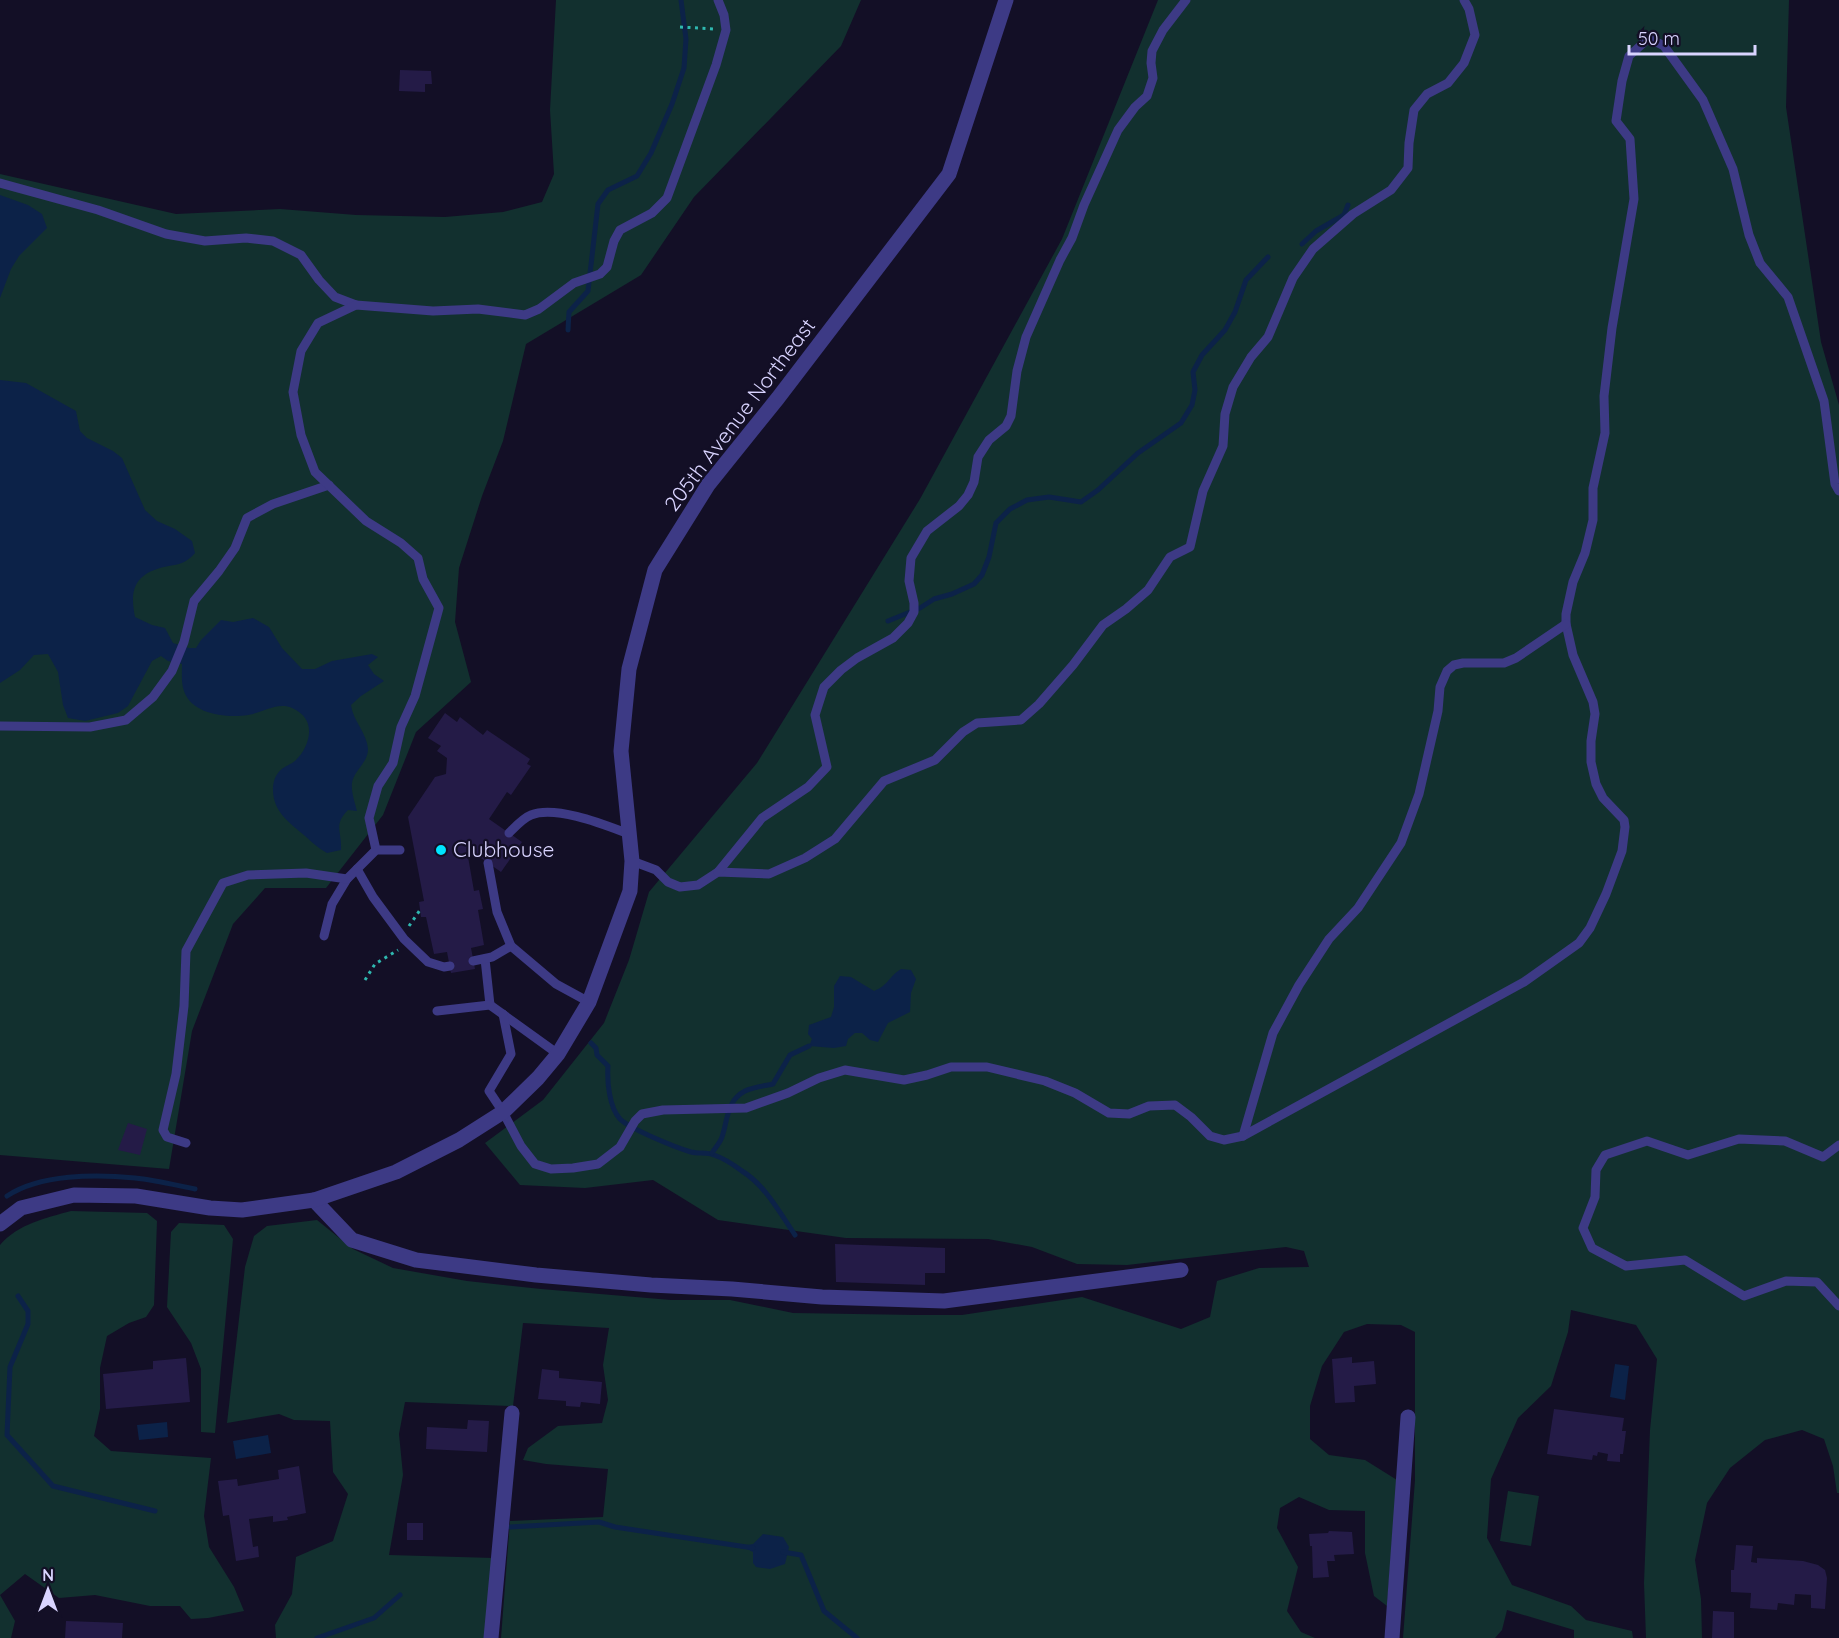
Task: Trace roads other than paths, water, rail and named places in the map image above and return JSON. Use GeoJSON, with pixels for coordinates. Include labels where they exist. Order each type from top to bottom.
{"type":"FeatureCollection","features":[{"type":"Feature","properties":{"kind":"street","name":"205th Avenue Northeast"},"geometry":{"type":"LineString","coordinates":[[0,1224],[21,1208],[74,1195],[136,1196],[210,1208],[242,1210],[314,1200],[396,1172],[459,1140],[503,1112],[538,1078],[558,1054],[589,1002],[630,891],[632,861],[621,751],[629,669],[655,570],[708,485],[949,174],[1006,0]]}},
{"type":"Feature","properties":{"kind":"street"},"geometry":{"type":"LineString","coordinates":[[314,1200],[352,1240],[416,1260],[536,1275],[651,1285],[822,1297],[944,1301],[1181,1270]]}},
{"type":"Feature","properties":{"kind":"street"},"geometry":{"type":"LineString","coordinates":[[492,1638],[512,1413]]}},
{"type":"Feature","properties":{"kind":"street"},"geometry":{"type":"LineString","coordinates":[[1392,1638],[1408,1417]]}},
{"type":"Feature","properties":{"kind":"lane"},"geometry":{"type":"LineString","coordinates":[[0,183],[98,210],[166,234],[205,241],[246,238],[273,241],[301,255],[335,297],[356,305],[433,310],[478,309],[525,315],[539,309],[574,283],[600,274],[607,267],[614,241],[620,230],[652,213],[667,198],[716,65],[726,30],[724,15],[718,0]]}},
{"type":"Feature","properties":{"kind":"lane"},"geometry":{"type":"LineString","coordinates":[[632,861],[656,870],[668,882],[680,887],[698,885],[718,872],[762,819],[808,787],[827,766],[815,715],[824,687],[841,670],[857,658],[893,638],[908,623],[914,607],[909,581],[911,558],[927,531],[959,506],[968,495],[974,482],[978,457],[989,440],[1006,426],[1013,407],[1016,380],[1026,337],[1072,238],[1118,130],[1135,107],[1147,96],[1153,78],[1152,51],[1163,30],[1186,0]]}},
{"type":"Feature","properties":{"kind":"lane"},"geometry":{"type":"LineString","coordinates":[[718,872],[769,874],[805,858],[835,839],[884,781],[935,760],[963,732],[977,723],[1021,720],[1039,704],[1073,665],[1103,625],[1148,590],[1170,557],[1190,547],[1203,491],[1223,446],[1225,414],[1233,387],[1251,357],[1268,337],[1293,278],[1313,249],[1353,214],[1392,190],[1407,168],[1414,110],[1427,94],[1448,82],[1464,63],[1475,35],[1469,9],[1464,0]]}},
{"type":"Feature","properties":{"kind":"lane"},"geometry":{"type":"LineString","coordinates":[[503,1014],[511,1054],[489,1091],[521,1146],[535,1164],[551,1169],[598,1164],[620,1146],[634,1120],[642,1114],[663,1110],[746,1108],[844,1070],[904,1080],[951,1067],[987,1067],[1045,1081],[1075,1093],[1109,1113],[1129,1114],[1149,1106],[1175,1105],[1210,1136],[1224,1140],[1243,1136],[1524,982],[1579,943],[1590,928],[1606,894],[1622,851],[1625,827],[1624,820],[1603,798],[1596,784],[1591,762],[1595,714],[1593,702],[1573,655],[1566,614],[1573,582],[1586,553],[1593,520],[1593,488],[1605,433],[1604,396],[1612,328],[1634,199],[1630,139],[1616,121],[1622,81],[1629,56],[1649,38],[1664,46],[1703,100],[1733,169],[1749,235],[1760,263],[1788,297],[1824,401],[1835,484],[1839,491]]}},
{"type":"Feature","properties":{"kind":"lane"},"geometry":{"type":"LineString","coordinates":[[356,305],[318,323],[301,351],[293,392],[301,435],[315,472],[366,522],[401,543],[418,558],[423,579],[439,608],[416,696],[400,727],[393,763],[378,786],[369,818],[376,850]]}},
{"type":"Feature","properties":{"kind":"lane"},"geometry":{"type":"LineString","coordinates":[[0,726],[90,727],[126,720],[153,697],[172,671],[184,642],[194,601],[235,548],[247,518],[273,504],[329,485]]}},
{"type":"Feature","properties":{"kind":"lane"},"geometry":{"type":"LineString","coordinates":[[1243,1136],[1273,1033],[1299,985],[1329,939],[1358,908],[1401,843],[1419,794],[1438,711],[1440,687],[1448,671],[1454,665],[1464,663],[1504,663],[1516,658],[1566,624]]}},
{"type":"Feature","properties":{"kind":"lane"},"geometry":{"type":"LineString","coordinates":[[508,833],[531,815],[547,812],[570,815],[629,834]]}},
{"type":"Feature","properties":{"kind":"lane"},"geometry":{"type":"LineString","coordinates":[[324,936],[332,904],[347,879],[376,850],[400,850]]}},
{"type":"Feature","properties":{"kind":"lane"},"geometry":{"type":"LineString","coordinates":[[488,863],[497,912],[511,946],[556,984],[589,1002]]}},
{"type":"Feature","properties":{"kind":"lane"},"geometry":{"type":"LineString","coordinates":[[357,869],[373,897],[404,939],[428,962],[444,967],[450,966]]}},
{"type":"Feature","properties":{"kind":"lane"},"geometry":{"type":"LineString","coordinates":[[186,1143],[167,1137],[163,1130],[176,1074],[184,1006],[186,951],[223,883],[248,875],[306,873],[347,879]]}},
{"type":"Feature","properties":{"kind":"lane"},"geometry":{"type":"LineString","coordinates":[[473,961],[492,957],[511,946]]}},
{"type":"Feature","properties":{"kind":"lane"},"geometry":{"type":"LineString","coordinates":[[485,959],[490,1005]]}},
{"type":"Feature","properties":{"kind":"lane"},"geometry":{"type":"LineString","coordinates":[[437,1011],[490,1005],[558,1054]]}},
{"type":"Feature","properties":{"kind":"lane"},"geometry":{"type":"LineString","coordinates":[[1839,1144],[1823,1157],[1785,1142],[1739,1139],[1688,1155],[1647,1142],[1605,1155],[1596,1170],[1595,1197],[1583,1228],[1592,1248],[1626,1266],[1685,1260],[1744,1296],[1786,1281],[1817,1282],[1839,1306]]}},
{"type":"Feature","properties":{"kind":"water"},"geometry":{"type":"Polygon","coordinates":[[[0,195],[28,205],[42,214],[47,228],[19,256],[11,269],[0,298],[0,195]]]}},
{"type":"Feature","properties":{"kind":"water"},"geometry":{"type":"Polygon","coordinates":[[[0,380],[26,383],[76,411],[80,431],[87,438],[122,458],[145,510],[157,521],[175,529],[192,541],[195,553],[187,560],[151,571],[139,580],[133,600],[135,617],[165,628],[173,643],[189,648],[196,648],[221,620],[233,622],[253,618],[269,627],[282,648],[302,669],[315,669],[332,661],[372,654],[378,657],[368,665],[374,674],[384,681],[351,705],[368,749],[366,758],[352,783],[357,811],[348,810],[339,824],[341,850],[327,853],[321,849],[288,822],[276,805],[273,790],[276,777],[280,771],[301,755],[309,736],[308,723],[299,712],[292,708],[280,706],[240,716],[221,715],[202,710],[188,699],[184,691],[182,664],[168,661],[161,656],[152,661],[128,706],[118,713],[85,721],[68,718],[63,705],[58,672],[48,654],[34,655],[20,670],[0,683],[0,380]]]}},
{"type":"Feature","properties":{"kind":"water"},"geometry":{"type":"Polygon","coordinates":[[[901,969],[911,970],[916,979],[911,993],[910,1012],[888,1023],[878,1042],[870,1040],[862,1033],[855,1033],[848,1039],[846,1046],[834,1048],[809,1046],[812,1039],[808,1034],[809,1025],[831,1017],[834,1007],[834,986],[840,976],[851,977],[874,991],[883,986],[901,969]]]}},
{"type":"Feature","properties":{"kind":"water"},"geometry":{"type":"Polygon","coordinates":[[[1615,1364],[1629,1366],[1625,1400],[1610,1397],[1615,1364]]]}},
{"type":"Feature","properties":{"kind":"water"},"geometry":{"type":"Polygon","coordinates":[[[167,1422],[168,1437],[139,1440],[137,1425],[167,1422]]]}},
{"type":"Feature","properties":{"kind":"water"},"geometry":{"type":"Polygon","coordinates":[[[268,1435],[271,1453],[236,1459],[233,1441],[268,1435]]]}},
{"type":"Feature","properties":{"kind":"water"},"geometry":{"type":"Polygon","coordinates":[[[763,1534],[783,1537],[789,1547],[785,1564],[770,1569],[756,1567],[753,1563],[753,1552],[747,1549],[747,1545],[753,1544],[763,1534]]]}},
{"type":"Feature","properties":{"kind":"waterway"},"geometry":{"type":"LineString","coordinates":[[568,330],[569,312],[588,291],[598,204],[608,190],[637,176],[651,153],[672,104],[684,68],[686,39],[681,0]]}},
{"type":"Feature","properties":{"kind":"waterway"},"geometry":{"type":"LineString","coordinates":[[1302,244],[1316,231],[1344,215],[1348,205]]}},
{"type":"Feature","properties":{"kind":"waterway"},"geometry":{"type":"LineString","coordinates":[[888,621],[920,608],[934,599],[974,584],[982,575],[989,557],[996,523],[1010,509],[1027,500],[1049,497],[1081,502],[1098,490],[1138,453],[1181,423],[1192,405],[1195,390],[1193,372],[1202,355],[1225,330],[1235,312],[1246,280],[1268,257]]}},
{"type":"Feature","properties":{"kind":"waterway"},"geometry":{"type":"LineString","coordinates":[[591,1043],[596,1048],[597,1055],[608,1066],[611,1101],[620,1119],[633,1128],[665,1142],[691,1152],[711,1154],[736,1166],[765,1192],[795,1235]]}},
{"type":"Feature","properties":{"kind":"waterway"},"geometry":{"type":"LineString","coordinates":[[712,1153],[721,1139],[734,1100],[748,1090],[773,1084],[790,1055],[809,1046]]}},
{"type":"Feature","properties":{"kind":"waterway"},"geometry":{"type":"LineString","coordinates":[[7,1196],[35,1183],[86,1176],[142,1179],[195,1189]]}},
{"type":"Feature","properties":{"kind":"waterway"},"geometry":{"type":"LineString","coordinates":[[18,1296],[28,1311],[28,1324],[10,1367],[7,1435],[53,1486],[155,1511]]}},
{"type":"Feature","properties":{"kind":"waterway"},"geometry":{"type":"LineString","coordinates":[[510,1527],[599,1522],[615,1527],[753,1548]]}},
{"type":"Feature","properties":{"kind":"waterway"},"geometry":{"type":"LineString","coordinates":[[783,1552],[801,1555],[824,1611],[857,1638]]}},
{"type":"Feature","properties":{"kind":"waterway"},"geometry":{"type":"LineString","coordinates":[[317,1638],[374,1618],[400,1595]]}},
{"type":"Feature","properties":{"kind":"place","name":"Clubhouse"},"geometry":{"type":"Point","coordinates":[441,850]}}]}
